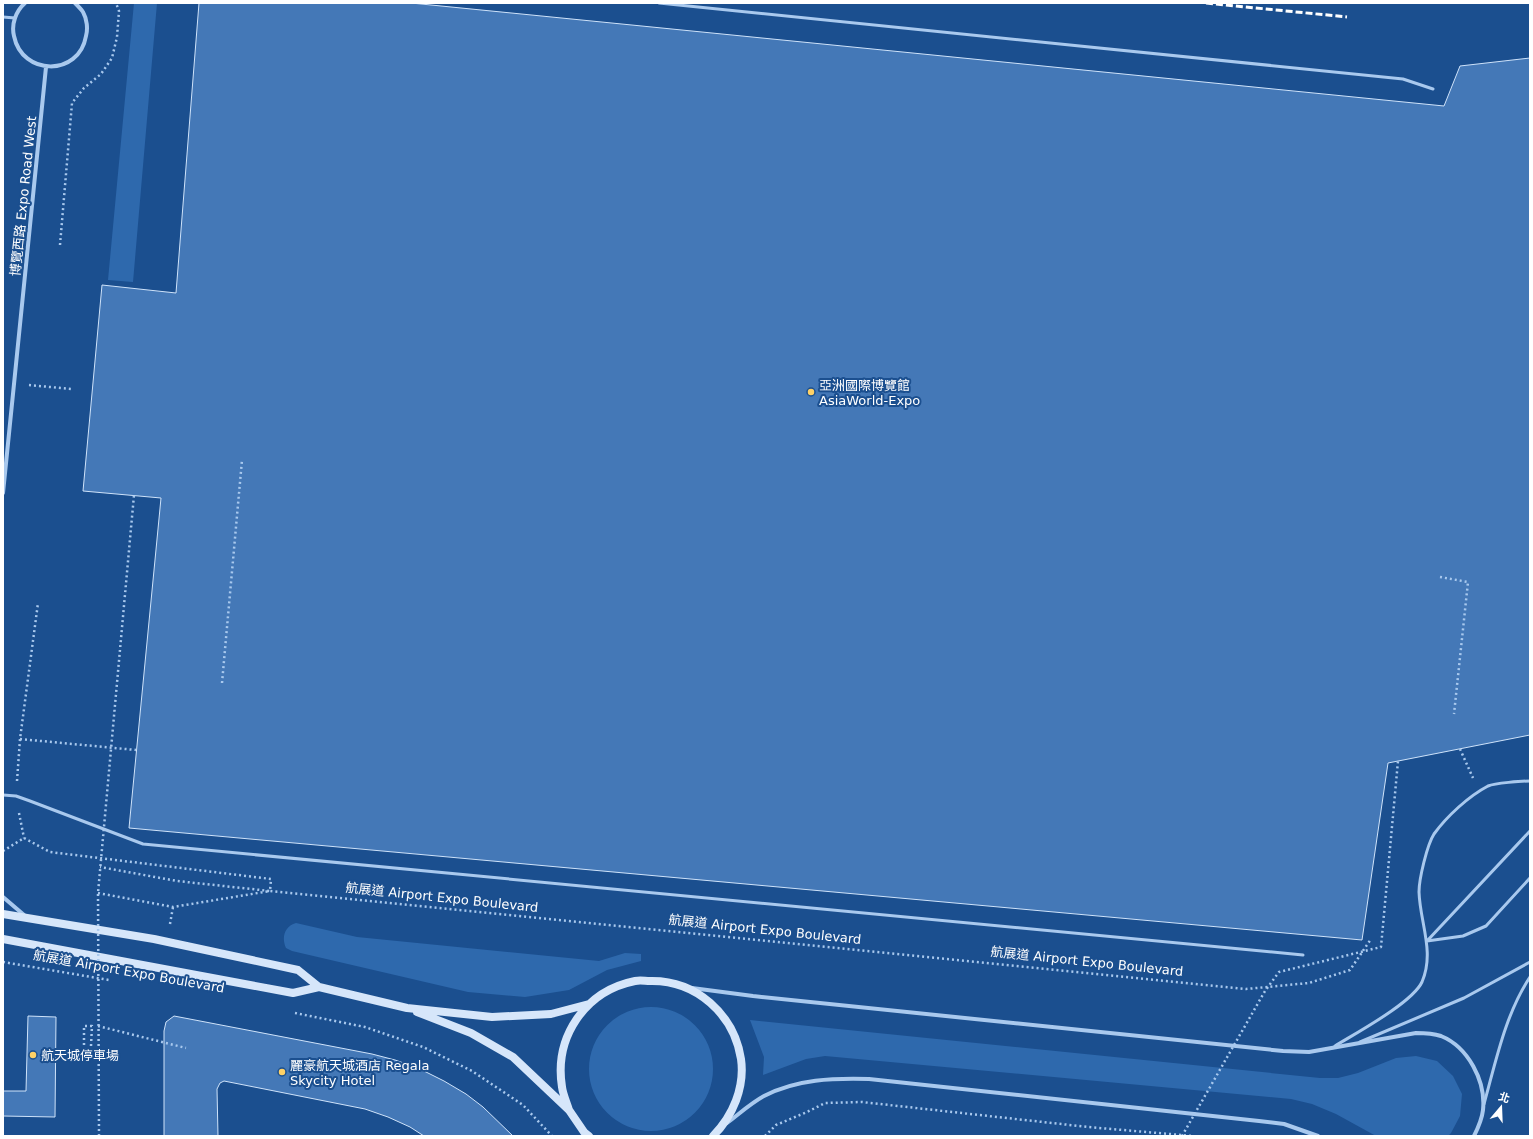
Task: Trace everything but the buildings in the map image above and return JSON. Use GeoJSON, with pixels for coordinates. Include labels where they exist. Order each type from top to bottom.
{"type":"FeatureCollection","features":[{"type":"Feature","properties":{"kind":"street"},"geometry":{"type":"LineString","coordinates":[[25,3],[15,18],[13,31],[16,44],[23,55],[33,63],[46,67],[62,66],[76,58],[85,44],[88,29],[84,13],[75,3]]}},
{"type":"Feature","properties":{"kind":"street","name":"博覽西路 Expo Road West"},"geometry":{"type":"LineString","coordinates":[[3,494],[46,67]]}},
{"type":"Feature","properties":{"kind":"street"},"geometry":{"type":"LineString","coordinates":[[3,897],[26,917]]}},
{"type":"Feature","properties":{"kind":"street","name":"航展道 Airport Expo Boulevard"},"geometry":{"type":"LineString","coordinates":[[3,914],[154,939],[298,970],[319,987],[407,1008],[492,1017],[551,1014],[589,1004]]}},
{"type":"Feature","properties":{"kind":"street","name":"航展道 Airport Expo Boulevard"},"geometry":{"type":"LineString","coordinates":[[3,939],[293,993],[319,987]]}},
{"type":"Feature","properties":{"kind":"street","name":"航展道 Airport Expo Boulevard"},"geometry":{"type":"LineString","coordinates":[[569,1110],[562,1088],[560,1065],[564,1042],[574,1021],[589,1004],[611,989],[636,981],[662,981],[686,987],[753,996],[1283,1051],[1309,1052],[1416,1033],[1429,1033],[1442,1036],[1453,1043],[1464,1054],[1479,1078],[1483,1109],[1479,1125],[1474,1136]]}},
{"type":"Feature","properties":{"kind":"street","name":"航展道 Airport Expo Boulevard"},"geometry":{"type":"LineString","coordinates":[[686,987],[705,998],[720,1012],[732,1029],[739,1048],[742,1068],[740,1089],[734,1107],[724,1126]]}},
{"type":"Feature","properties":{"kind":"street","name":"航展道 Airport Expo Boulevard"},"geometry":{"type":"LineString","coordinates":[[407,1008],[471,1033],[494,1045],[512,1057],[569,1110],[587,1135]]}},
{"type":"Feature","properties":{"kind":"street","name":"航展道 Airport Expo Boulevard"},"geometry":{"type":"LineString","coordinates":[[714,1136],[724,1126],[763,1096],[787,1086],[808,1081],[828,1079],[869,1079],[1259,1121],[1284,1124],[1318,1136]]}},
{"type":"Feature","properties":{"kind":"lane"},"geometry":{"type":"LineString","coordinates":[[659,3],[1402,79],[1433,89]]}},
{"type":"Feature","properties":{"kind":"lane"},"geometry":{"type":"LineString","coordinates":[[3,17],[15,18]]}},
{"type":"Feature","properties":{"kind":"lane"},"geometry":{"type":"LineString","coordinates":[[1332,1048],[1404,1002],[1421,983],[1428,963],[1427,941],[1420,911],[1419,891],[1423,864],[1434,835],[1463,802],[1479,792],[1490,786],[1530,781]]}},
{"type":"Feature","properties":{"kind":"lane"},"geometry":{"type":"LineString","coordinates":[[3,795],[16,796],[143,844],[1303,955]]}},
{"type":"Feature","properties":{"kind":"lane"},"geometry":{"type":"LineString","coordinates":[[1427,941],[1530,831]]}},
{"type":"Feature","properties":{"kind":"lane"},"geometry":{"type":"LineString","coordinates":[[1427,941],[1463,936],[1486,926],[1530,878]]}},
{"type":"Feature","properties":{"kind":"lane"},"geometry":{"type":"LineString","coordinates":[[1356,1043],[1464,998],[1530,962]]}},
{"type":"Feature","properties":{"kind":"lane"},"geometry":{"type":"LineString","coordinates":[[1483,1109],[1504,1032],[1514,1004],[1530,977]]}},
{"type":"Feature","properties":{"kind":"path"},"geometry":{"type":"LineString","coordinates":[[60,245],[72,103],[84,88],[101,74],[112,58],[117,37],[119,11],[116,3]]}},
{"type":"Feature","properties":{"kind":"path"},"geometry":{"type":"LineString","coordinates":[[14,384],[71,389]]}},
{"type":"Feature","properties":{"kind":"path"},"geometry":{"type":"LineString","coordinates":[[222,683],[242,460]]}},
{"type":"Feature","properties":{"kind":"path"},"geometry":{"type":"LineString","coordinates":[[98,1136],[98,893],[134,495]]}},
{"type":"Feature","properties":{"kind":"path"},"geometry":{"type":"LineString","coordinates":[[1440,577],[1468,582],[1454,714]]}},
{"type":"Feature","properties":{"kind":"path"},"geometry":{"type":"LineString","coordinates":[[24,838],[16,796],[20,739],[38,603]]}},
{"type":"Feature","properties":{"kind":"path"},"geometry":{"type":"LineString","coordinates":[[20,739],[136,750]]}},
{"type":"Feature","properties":{"kind":"path"},"geometry":{"type":"LineString","coordinates":[[1460,749],[1479,792]]}},
{"type":"Feature","properties":{"kind":"path"},"geometry":{"type":"LineString","coordinates":[[1182,1136],[1266,991],[1279,972],[1381,947],[1398,761]]}},
{"type":"Feature","properties":{"kind":"path"},"geometry":{"type":"LineString","coordinates":[[24,838],[50,852],[271,879],[270,891],[178,881],[100,867]]}},
{"type":"Feature","properties":{"kind":"path"},"geometry":{"type":"LineString","coordinates":[[3,851],[24,838]]}},
{"type":"Feature","properties":{"kind":"path","name":"航展道 Airport Expo Boulevard"},"geometry":{"type":"LineString","coordinates":[[98,893],[173,907],[270,891],[1246,989],[1309,983],[1350,970],[1371,939]]}},
{"type":"Feature","properties":{"kind":"path","name":"航展道 Airport Expo Boulevard"},"geometry":{"type":"LineString","coordinates":[[3,962],[110,980]]}},
{"type":"Feature","properties":{"kind":"path"},"geometry":{"type":"LineString","coordinates":[[293,1012],[365,1027],[423,1047],[472,1071],[523,1105],[552,1136]]}},
{"type":"Feature","properties":{"kind":"path"},"geometry":{"type":"LineString","coordinates":[[91,1046],[92,1026],[84,1026],[84,1051],[98,1051]]}},
{"type":"Feature","properties":{"kind":"path"},"geometry":{"type":"LineString","coordinates":[[98,1026],[186,1048]]}},
{"type":"Feature","properties":{"kind":"path"},"geometry":{"type":"LineString","coordinates":[[765,1136],[776,1125],[825,1103],[862,1102],[1081,1126],[1193,1136]]}},
{"type":"Feature","properties":{"kind":"shaded area"},"geometry":{"type":"Polygon","coordinates":[[[134,3],[157,3],[133,282],[108,280],[134,3]]]}},
{"type":"Feature","properties":{"kind":"shaded area"},"geometry":{"type":"Polygon","coordinates":[[[296,923],[357,937],[599,961],[625,953],[641,954],[641,961],[607,970],[569,990],[525,997],[468,992],[292,951],[286,948],[284,936],[287,929],[292,924],[296,923]]]}},
{"type":"Feature","properties":{"kind":"shaded area"},"geometry":{"type":"Polygon","coordinates":[[[651,1007],[663,1008],[675,1012],[686,1017],[695,1025],[703,1034],[708,1045],[712,1057],[712,1081],[708,1093],[703,1104],[695,1113],[686,1121],[675,1126],[663,1130],[651,1131],[639,1130],[627,1126],[616,1121],[607,1113],[599,1104],[594,1093],[590,1081],[589,1069],[590,1057],[594,1045],[599,1034],[607,1025],[616,1017],[627,1012],[639,1008],[651,1007]]]}},
{"type":"Feature","properties":{"kind":"shaded area"},"geometry":{"type":"Polygon","coordinates":[[[750,1020],[1320,1078],[1338,1078],[1358,1073],[1396,1058],[1416,1056],[1437,1061],[1453,1076],[1462,1094],[1460,1116],[1448,1136],[1376,1136],[1336,1114],[1312,1104],[1291,1099],[825,1056],[806,1059],[763,1075],[764,1057],[750,1020]]]}},
{"type":"Feature","properties":{"kind":"railway"},"geometry":{"type":"LineString","coordinates":[[1206,3],[1347,17]]}},
{"type":"Feature","properties":{"kind":"place","name":"亞洲國際博覽館 AsiaWorld-Expo"},"geometry":{"type":"Point","coordinates":[811,392]}},
{"type":"Feature","properties":{"kind":"place","name":"航天城停車場"},"geometry":{"type":"Point","coordinates":[33,1055]}},
{"type":"Feature","properties":{"kind":"place","name":"麗豪航天城酒店 Regala Skycity Hotel"},"geometry":{"type":"Point","coordinates":[282,1072]}}]}
